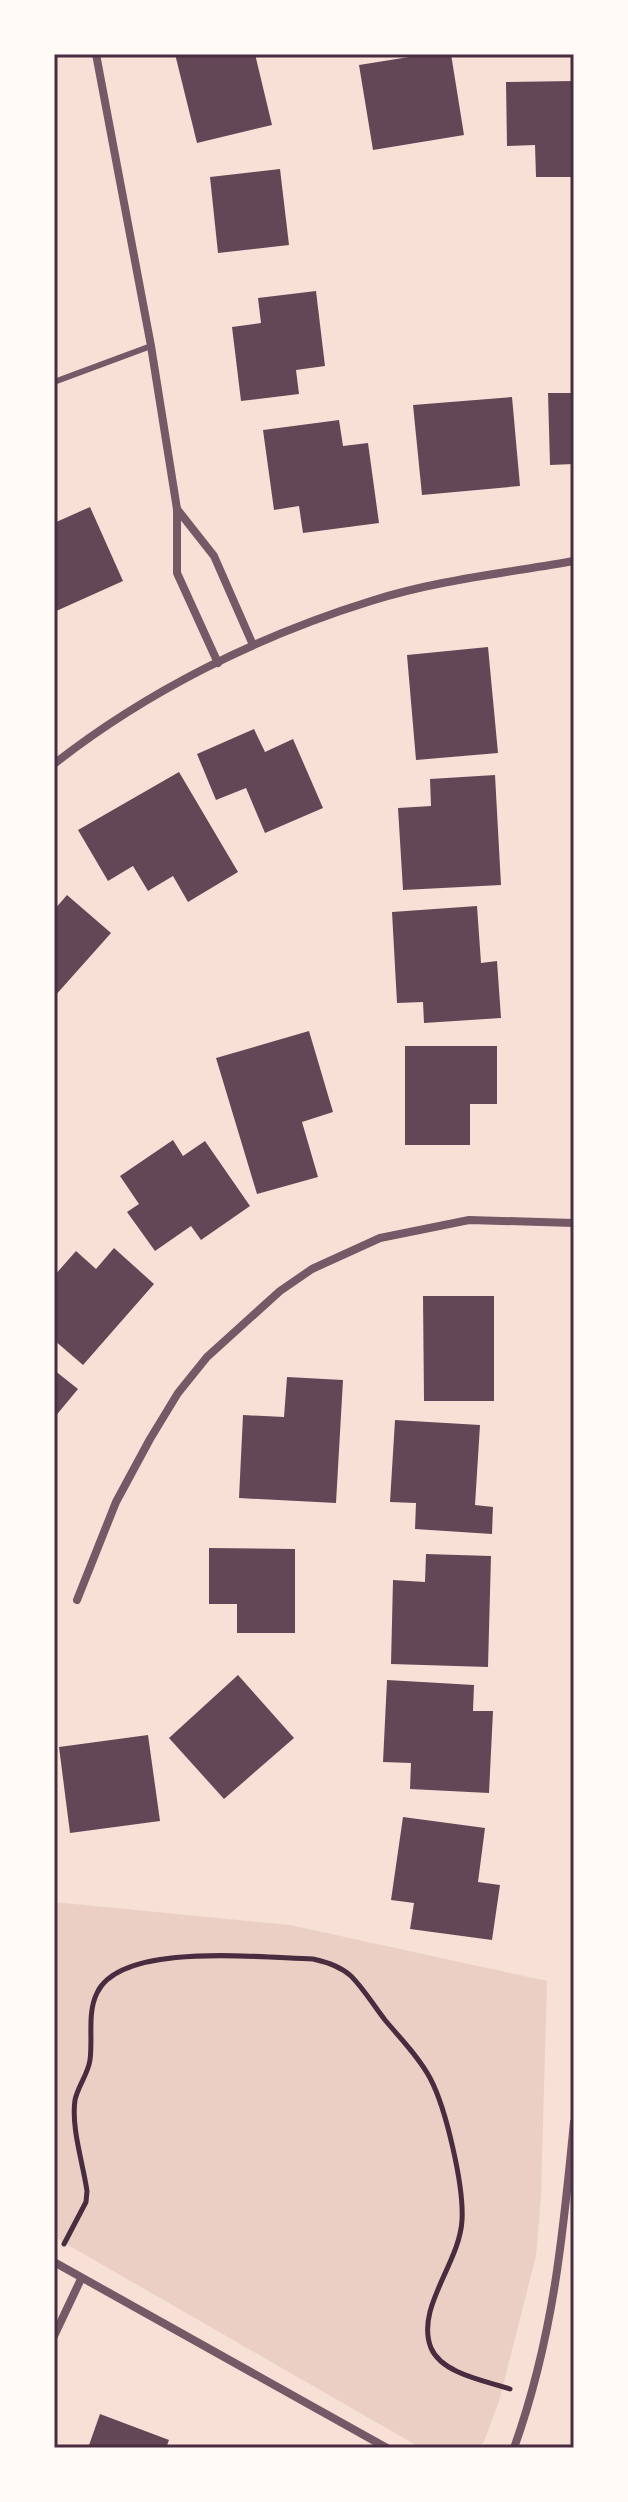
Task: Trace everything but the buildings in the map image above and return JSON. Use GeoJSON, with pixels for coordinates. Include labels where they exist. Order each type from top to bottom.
{"type":"FeatureCollection","features":[{"type":"Feature","properties":{"kind":"street"},"geometry":{"type":"LineString","coordinates":[[96,54],[151,346],[177,509],[177,573],[218,663]]}},
{"type":"Feature","properties":{"kind":"street"},"geometry":{"type":"LineString","coordinates":[[177,509],[214,556],[253,645]]}},
{"type":"Feature","properties":{"kind":"street"},"geometry":{"type":"LineString","coordinates":[[54,764],[125,713],[253,645],[371,601],[430,585],[574,561]]}},
{"type":"Feature","properties":{"kind":"street"},"geometry":{"type":"LineString","coordinates":[[77,1600],[116,1502],[178,1393],[207,1357],[280,1291],[312,1269],[380,1238],[469,1220],[574,1223]]}},
{"type":"Feature","properties":{"kind":"street"},"geometry":{"type":"LineString","coordinates":[[514,2448],[549,2331],[562,2255],[574,2122]]}},
{"type":"Feature","properties":{"kind":"street"},"geometry":{"type":"LineString","coordinates":[[54,2262],[387,2448]]}},
{"type":"Feature","properties":{"kind":"street"},"geometry":{"type":"LineString","coordinates":[[54,2336],[81,2279]]}},
{"type":"Feature","properties":{"kind":"lane"},"geometry":{"type":"LineString","coordinates":[[54,382],[151,346]]}},
{"type":"Feature","properties":{"kind":"path"},"geometry":{"type":"LineString","coordinates":[[54,2262],[86,2202],[87,2191],[74,2114],[75,2097],[90,2062],[93,2008],[97,1992],[105,1981],[127,1966],[191,1956],[313,1959],[332,1963],[351,1976],[429,2075],[440,2099],[460,2187],[463,2219],[459,2247],[433,2299],[428,2316],[431,2347],[447,2367],[530,2397]]}},
{"type":"Feature","properties":{"kind":"shaded area"},"geometry":{"type":"Polygon","coordinates":[[[54,1902],[290,1925],[547,1981],[541,2196],[536,2256],[499,2401],[484,2442],[475,2448],[421,2448],[54,2237],[54,1902]]]}}]}
